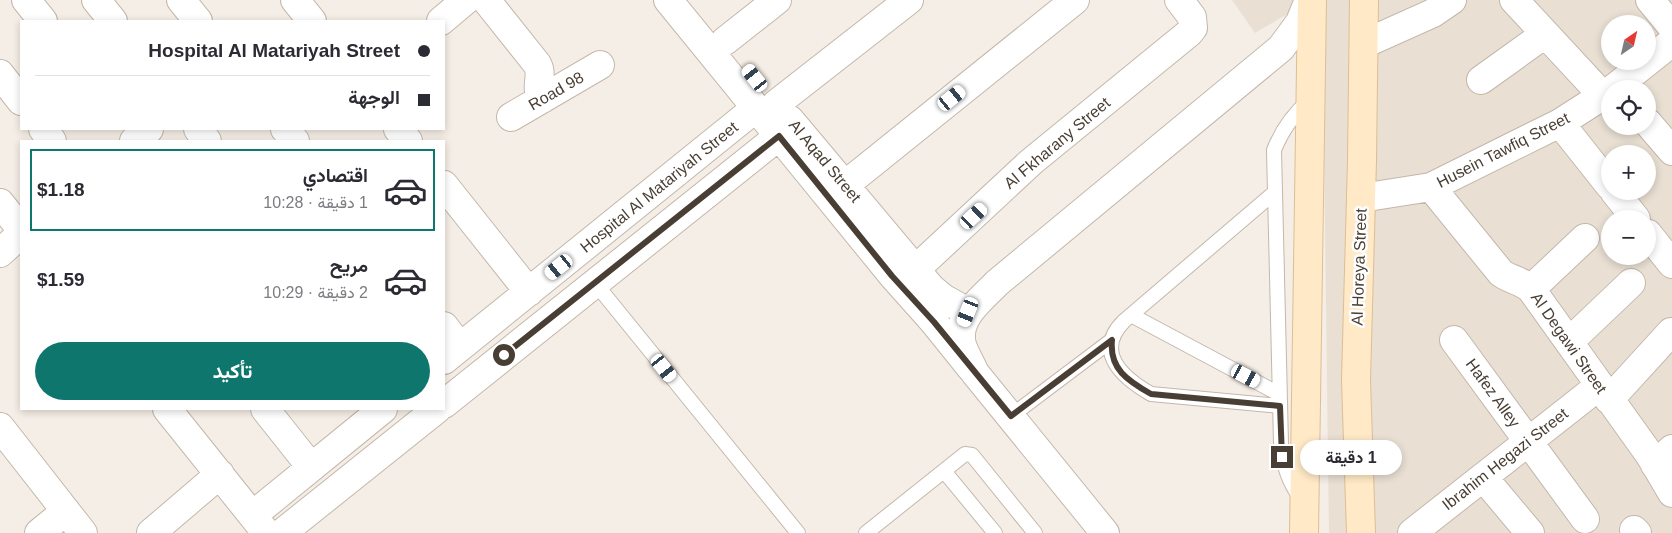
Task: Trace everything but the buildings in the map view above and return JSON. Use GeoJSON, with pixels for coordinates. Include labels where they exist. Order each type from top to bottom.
{"type":"FeatureCollection","features":[{"type":"Feature","properties":{"kind":"main road"},"geometry":{"type":"LineString","coordinates":[[1304,533],[1310,0]]}},
{"type":"Feature","properties":{"kind":"main road","name":"Al Horeya Street"},"geometry":{"type":"LineString","coordinates":[[1360,533],[1356,380],[1364,0]]}},
{"type":"Feature","properties":{"kind":"main road"},"geometry":{"type":"LineString","coordinates":[[1346,533],[1356,380]]}},
{"type":"Feature","properties":{"kind":"street"},"geometry":{"type":"LineString","coordinates":[[26,0],[42,20]]}},
{"type":"Feature","properties":{"kind":"street"},"geometry":{"type":"LineString","coordinates":[[96,0],[112,20]]}},
{"type":"Feature","properties":{"kind":"street"},"geometry":{"type":"LineString","coordinates":[[181,0],[197,20]]}},
{"type":"Feature","properties":{"kind":"street"},"geometry":{"type":"LineString","coordinates":[[442,20],[466,0]]}},
{"type":"Feature","properties":{"kind":"street"},"geometry":{"type":"LineString","coordinates":[[486,0],[540,69],[538,93],[542,99]]}},
{"type":"Feature","properties":{"kind":"street","name":"Al Aqad Street"},"geometry":{"type":"LineString","coordinates":[[668,0],[766,106],[845,185],[931,288],[968,312]]}},
{"type":"Feature","properties":{"kind":"street","name":"Al Aqad Street"},"geometry":{"type":"LineString","coordinates":[[691,0],[724,41],[766,106],[779,136],[892,276],[934,322],[975,373]]}},
{"type":"Feature","properties":{"kind":"street"},"geometry":{"type":"LineString","coordinates":[[724,41],[777,0]]}},
{"type":"Feature","properties":{"kind":"street","name":"Hospital Al Matariyah Street"},"geometry":{"type":"LineString","coordinates":[[449,344],[529,292],[766,106],[909,0]]}},
{"type":"Feature","properties":{"kind":"street"},"geometry":{"type":"LineString","coordinates":[[845,185],[1075,0]]}},
{"type":"Feature","properties":{"kind":"street"},"geometry":{"type":"LineString","coordinates":[[1105,533],[975,373],[962,344],[961,331],[968,312],[997,283],[1281,48],[1300,22],[1310,0]]}},
{"type":"Feature","properties":{"kind":"street"},"geometry":{"type":"LineString","coordinates":[[1364,44],[1433,13],[1452,0]]}},
{"type":"Feature","properties":{"kind":"street"},"geometry":{"type":"LineString","coordinates":[[1514,0],[1545,34],[1601,81]]}},
{"type":"Feature","properties":{"kind":"street"},"geometry":{"type":"LineString","coordinates":[[1650,0],[1672,27]]}},
{"type":"Feature","properties":{"kind":"street","name":"Al Fkharany Street"},"geometry":{"type":"LineString","coordinates":[[916,269],[1031,162],[1193,28],[1186,9]]}},
{"type":"Feature","properties":{"kind":"street"},"geometry":{"type":"LineString","coordinates":[[1481,80],[1545,34]]}},
{"type":"Feature","properties":{"kind":"street","name":"Husein Tawfiq Street"},"geometry":{"type":"LineString","coordinates":[[1624,80],[1672,42]]}},
{"type":"Feature","properties":{"kind":"street","name":"Road 98"},"geometry":{"type":"LineString","coordinates":[[511,117],[600,65]]}},
{"type":"Feature","properties":{"kind":"street"},"geometry":{"type":"LineString","coordinates":[[0,74],[20,100]]}},
{"type":"Feature","properties":{"kind":"street","name":"Husein Tawfiq Street"},"geometry":{"type":"LineString","coordinates":[[1361,198],[1430,187],[1560,123],[1601,97]]}},
{"type":"Feature","properties":{"kind":"street"},"geometry":{"type":"LineString","coordinates":[[1560,123],[1601,175]]}},
{"type":"Feature","properties":{"kind":"street"},"geometry":{"type":"LineString","coordinates":[[286,130],[294,140]]}},
{"type":"Feature","properties":{"kind":"street"},"geometry":{"type":"LineString","coordinates":[[399,130],[407,140]]}},
{"type":"Feature","properties":{"kind":"street"},"geometry":{"type":"LineString","coordinates":[[1656,133],[1672,152]]}},
{"type":"Feature","properties":{"kind":"street"},"geometry":{"type":"LineString","coordinates":[[445,403],[779,136]]}},
{"type":"Feature","properties":{"kind":"street"},"geometry":{"type":"LineString","coordinates":[[445,186],[529,292]]}},
{"type":"Feature","properties":{"kind":"street","name":"Al Degawi Street"},"geometry":{"type":"LineString","coordinates":[[1430,187],[1502,273],[1531,289],[1604,393],[1664,457],[1672,493]]}},
{"type":"Feature","properties":{"kind":"street"},"geometry":{"type":"LineString","coordinates":[[1621,200],[1629,210]]}},
{"type":"Feature","properties":{"kind":"street"},"geometry":{"type":"LineString","coordinates":[[0,203],[20,228]]}},
{"type":"Feature","properties":{"kind":"street"},"geometry":{"type":"LineString","coordinates":[[0,253],[20,235]]}},
{"type":"Feature","properties":{"kind":"street"},"geometry":{"type":"LineString","coordinates":[[1531,289],[1585,238]]}},
{"type":"Feature","properties":{"kind":"street"},"geometry":{"type":"LineString","coordinates":[[1656,244],[1672,264]]}},
{"type":"Feature","properties":{"kind":"street"},"geometry":{"type":"LineString","coordinates":[[1569,342],[1630,283]]}},
{"type":"Feature","properties":{"kind":"street","name":"Ibrahim Hegazi Street"},"geometry":{"type":"LineString","coordinates":[[1412,533],[1528,441],[1604,393],[1671,332]]}},
{"type":"Feature","properties":{"kind":"street","name":"Hafez Alley"},"geometry":{"type":"LineString","coordinates":[[1454,340],[1585,519]]}},
{"type":"Feature","properties":{"kind":"street"},"geometry":{"type":"LineString","coordinates":[[168,410],[260,524],[311,467],[382,410]]}},
{"type":"Feature","properties":{"kind":"street"},"geometry":{"type":"LineString","coordinates":[[266,410],[311,467]]}},
{"type":"Feature","properties":{"kind":"street"},"geometry":{"type":"LineString","coordinates":[[282,533],[436,410]]}},
{"type":"Feature","properties":{"kind":"street"},"geometry":{"type":"LineString","coordinates":[[4,439],[66,511],[82,533]]}},
{"type":"Feature","properties":{"kind":"street"},"geometry":{"type":"LineString","coordinates":[[151,533],[220,474]]}},
{"type":"Feature","properties":{"kind":"street"},"geometry":{"type":"LineString","coordinates":[[1483,477],[1530,533]]}},
{"type":"Feature","properties":{"kind":"street"},"geometry":{"type":"LineString","coordinates":[[39,533],[66,511]]}},
{"type":"Feature","properties":{"kind":"lane"},"geometry":{"type":"LineString","coordinates":[[1305,503],[1290,481],[1282,457],[1274,150],[1292,116],[1310,100]]}},
{"type":"Feature","properties":{"kind":"lane"},"geometry":{"type":"LineString","coordinates":[[1275,192],[1118,326],[1112,340],[1113,359],[1117,367],[1136,385],[1151,394],[1280,400]]}},
{"type":"Feature","properties":{"kind":"lane"},"geometry":{"type":"LineString","coordinates":[[595,283],[798,533]]}},
{"type":"Feature","properties":{"kind":"lane"},"geometry":{"type":"LineString","coordinates":[[1131,315],[1280,400]]}},
{"type":"Feature","properties":{"kind":"lane"},"geometry":{"type":"LineString","coordinates":[[1011,416],[1112,340]]}},
{"type":"Feature","properties":{"kind":"lane"},"geometry":{"type":"LineString","coordinates":[[866,533],[964,454],[972,455],[1035,533]]}},
{"type":"Feature","properties":{"kind":"lane"},"geometry":{"type":"LineString","coordinates":[[944,471],[995,533]]}},
{"type":"Feature","properties":{"kind":"shaded area"},"geometry":{"type":"Polygon","coordinates":[[[1232,0],[1311,0],[1255,33],[1232,0]]]}},
{"type":"Feature","properties":{"kind":"shaded area"},"geometry":{"type":"Polygon","coordinates":[[[1322,0],[1672,0],[1672,533],[1329,533],[1322,0]]]}},
{"type":"Feature","properties":{"kind":"route"},"geometry":{"type":"LineString","coordinates":[[504,355],[779,136],[892,276],[934,322],[1011,416],[1112,340],[1111,349],[1117,367],[1136,385],[1151,394],[1280,406],[1282,457]]}}]}
